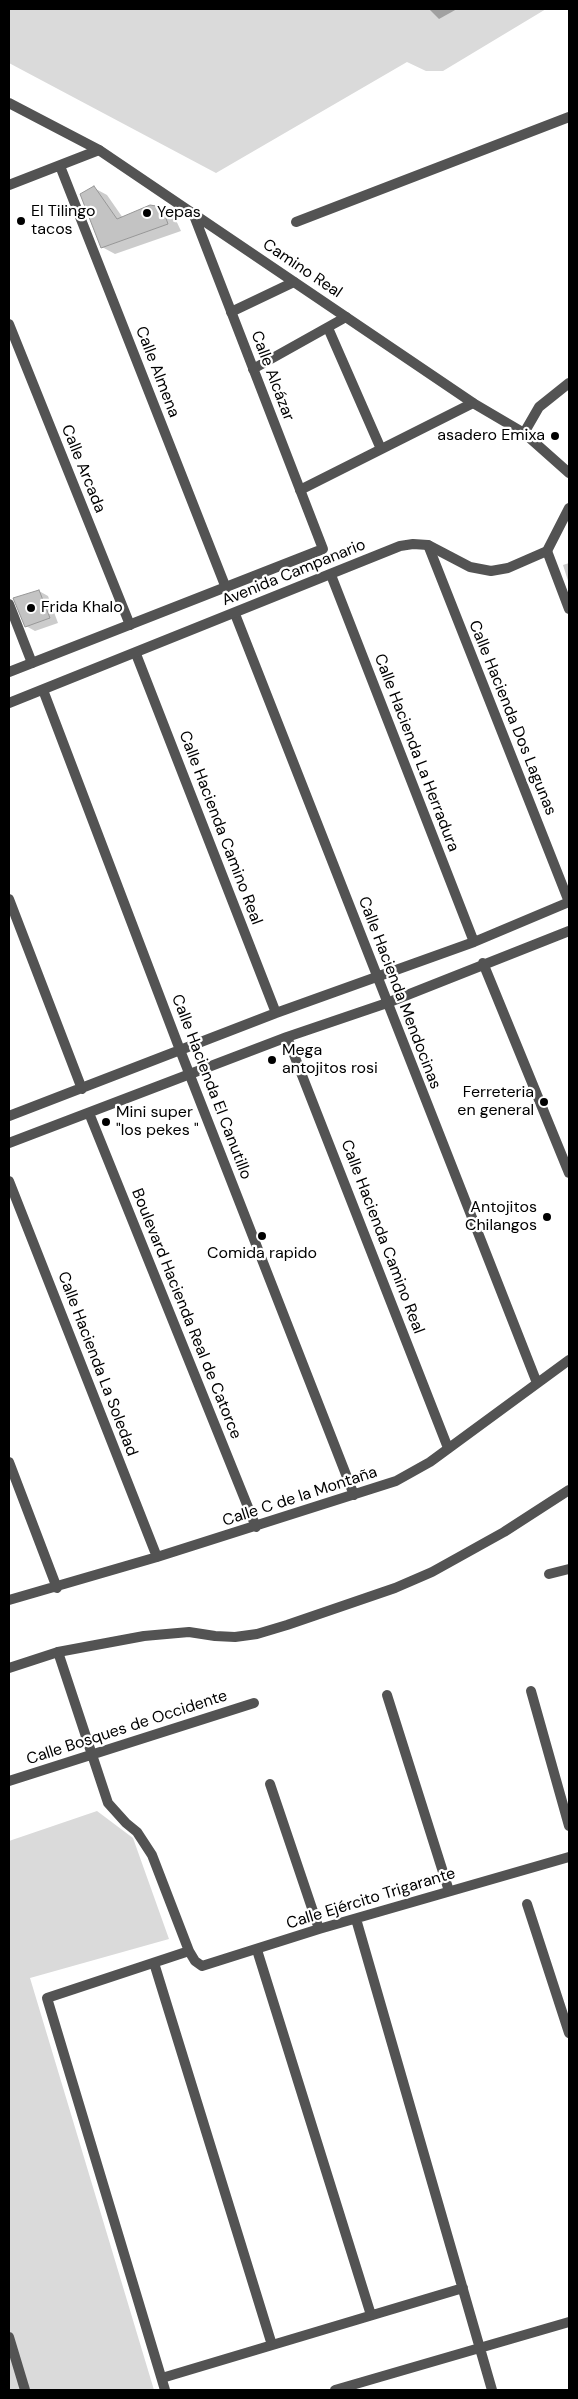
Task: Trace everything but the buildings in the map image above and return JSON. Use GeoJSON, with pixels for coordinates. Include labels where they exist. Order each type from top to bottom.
{"type":"FeatureCollection","features":[{"type":"Feature","properties":{"kind":"street","name":"Camino Real"},"geometry":{"type":"LineString","coordinates":[[9,103],[100,150],[473,403],[524,433],[569,473]]}},
{"type":"Feature","properties":{"kind":"street"},"geometry":{"type":"LineString","coordinates":[[296,222],[569,117]]}},
{"type":"Feature","properties":{"kind":"street"},"geometry":{"type":"LineString","coordinates":[[9,185],[100,150]]}},
{"type":"Feature","properties":{"kind":"street","name":"Calle Almena"},"geometry":{"type":"LineString","coordinates":[[60,166],[226,588]]}},
{"type":"Feature","properties":{"kind":"street","name":"Calle Alcázar"},"geometry":{"type":"LineString","coordinates":[[193,213],[322,549]]}},
{"type":"Feature","properties":{"kind":"street"},"geometry":{"type":"LineString","coordinates":[[231,312],[294,282]]}},
{"type":"Feature","properties":{"kind":"street"},"geometry":{"type":"LineString","coordinates":[[253,369],[346,317]]}},
{"type":"Feature","properties":{"kind":"street","name":"Calle Arcada"},"geometry":{"type":"LineString","coordinates":[[9,324],[130,625]]}},
{"type":"Feature","properties":{"kind":"street"},"geometry":{"type":"LineString","coordinates":[[328,328],[381,449]]}},
{"type":"Feature","properties":{"kind":"street"},"geometry":{"type":"LineString","coordinates":[[524,433],[539,407],[569,383]]}},
{"type":"Feature","properties":{"kind":"street"},"geometry":{"type":"LineString","coordinates":[[300,490],[473,403]]}},
{"type":"Feature","properties":{"kind":"street"},"geometry":{"type":"LineString","coordinates":[[569,508],[547,551],[569,609]]}},
{"type":"Feature","properties":{"kind":"street","name":"Avenida Campanario"},"geometry":{"type":"LineString","coordinates":[[9,703],[136,654],[400,546],[413,544],[428,545],[470,568],[491,570],[508,568],[547,551]]}},
{"type":"Feature","properties":{"kind":"street","name":"Calle Hacienda Dos Lagunas"},"geometry":{"type":"LineString","coordinates":[[428,545],[569,902]]}},
{"type":"Feature","properties":{"kind":"street","name":"Avenida Campanario"},"geometry":{"type":"LineString","coordinates":[[9,672],[322,549]]}},
{"type":"Feature","properties":{"kind":"street","name":"Calle Hacienda La Herradura"},"geometry":{"type":"LineString","coordinates":[[331,575],[474,942]]}},
{"type":"Feature","properties":{"kind":"street"},"geometry":{"type":"LineString","coordinates":[[9,604],[32,663]]}},
{"type":"Feature","properties":{"kind":"street","name":"Calle Hacienda Mendocinas"},"geometry":{"type":"LineString","coordinates":[[235,614],[538,1383]]}},
{"type":"Feature","properties":{"kind":"street","name":"Calle Hacienda Camino Real"},"geometry":{"type":"LineString","coordinates":[[136,654],[276,1013]]}},
{"type":"Feature","properties":{"kind":"street","name":"Calle Hacienda El Canutillo"},"geometry":{"type":"LineString","coordinates":[[43,690],[189,1074],[354,1494]]}},
{"type":"Feature","properties":{"kind":"street"},"geometry":{"type":"LineString","coordinates":[[9,898],[82,1089]]}},
{"type":"Feature","properties":{"kind":"street"},"geometry":{"type":"LineString","coordinates":[[9,1116],[276,1013],[474,942],[569,902]]}},
{"type":"Feature","properties":{"kind":"street"},"geometry":{"type":"LineString","coordinates":[[9,1143],[287,1037],[387,1003],[483,963],[569,931]]}},
{"type":"Feature","properties":{"kind":"street"},"geometry":{"type":"LineString","coordinates":[[483,963],[569,1173]]}},
{"type":"Feature","properties":{"kind":"street","name":"Calle Hacienda Camino Real"},"geometry":{"type":"LineString","coordinates":[[287,1037],[448,1448]]}},
{"type":"Feature","properties":{"kind":"street","name":"Boulevard Hacienda Real de Catorce"},"geometry":{"type":"LineString","coordinates":[[89,1113],[256,1527]]}},
{"type":"Feature","properties":{"kind":"street","name":"Calle Hacienda La Soledad"},"geometry":{"type":"LineString","coordinates":[[9,1182],[157,1558]]}},
{"type":"Feature","properties":{"kind":"street","name":"Calle C de la Montaña"},"geometry":{"type":"LineString","coordinates":[[9,1600],[58,1588],[157,1558],[396,1481],[430,1462],[569,1360]]}},
{"type":"Feature","properties":{"kind":"street"},"geometry":{"type":"LineString","coordinates":[[9,1462],[58,1588]]}},
{"type":"Feature","properties":{"kind":"street"},"geometry":{"type":"LineString","coordinates":[[9,1668],[58,1652],[165,1633],[189,1632],[235,1637],[257,1634],[280,1627],[395,1588],[432,1572],[504,1532],[569,1490]]}},
{"type":"Feature","properties":{"kind":"street"},"geometry":{"type":"LineString","coordinates":[[549,1574],[569,1569]]}},
{"type":"Feature","properties":{"kind":"street"},"geometry":{"type":"LineString","coordinates":[[58,1652],[108,1803],[137,1832],[152,1855],[189,1951],[47,1998],[166,2390]]}},
{"type":"Feature","properties":{"kind":"street"},"geometry":{"type":"LineString","coordinates":[[531,1691],[569,1826]]}},
{"type":"Feature","properties":{"kind":"street"},"geometry":{"type":"LineString","coordinates":[[386,1695],[449,1891]]}},
{"type":"Feature","properties":{"kind":"street","name":"Calle Bosques de Occidente"},"geometry":{"type":"LineString","coordinates":[[9,1781],[254,1703]]}},
{"type":"Feature","properties":{"kind":"street"},"geometry":{"type":"LineString","coordinates":[[270,1784],[319,1929]]}},
{"type":"Feature","properties":{"kind":"street","name":"Calle Ejército Trigarante"},"geometry":{"type":"LineString","coordinates":[[189,1951],[195,1961],[202,1966],[319,1929],[569,1856]]}},
{"type":"Feature","properties":{"kind":"street"},"geometry":{"type":"LineString","coordinates":[[527,1904],[569,2033]]}},
{"type":"Feature","properties":{"kind":"street"},"geometry":{"type":"LineString","coordinates":[[356,1918],[492,2390]]}},
{"type":"Feature","properties":{"kind":"street"},"geometry":{"type":"LineString","coordinates":[[257,1950],[371,2316]]}},
{"type":"Feature","properties":{"kind":"street"},"geometry":{"type":"LineString","coordinates":[[154,1963],[272,2345]]}},
{"type":"Feature","properties":{"kind":"street"},"geometry":{"type":"LineString","coordinates":[[162,2378],[463,2288]]}},
{"type":"Feature","properties":{"kind":"street"},"geometry":{"type":"LineString","coordinates":[[335,2390],[569,2322]]}},
{"type":"Feature","properties":{"kind":"street"},"geometry":{"type":"LineString","coordinates":[[9,2337],[25,2390]]}},
{"type":"Feature","properties":{"kind":"shaded area"},"geometry":{"type":"Polygon","coordinates":[[[9,9],[546,9],[443,71],[426,71],[407,62],[216,173],[9,63],[9,9]]]}},
{"type":"Feature","properties":{"kind":"shaded area"},"geometry":{"type":"Polygon","coordinates":[[[429,9],[457,9],[439,19],[429,9]]]}},
{"type":"Feature","properties":{"kind":"shaded area"},"geometry":{"type":"Polygon","coordinates":[[[97,1811],[133,1838],[169,1939],[30,1978],[154,2390],[9,2390],[9,1841],[97,1811]]]}},
{"type":"Feature","properties":{"kind":"place","name":"Yepas"},"geometry":{"type":"Point","coordinates":[147,213]}},
{"type":"Feature","properties":{"kind":"place","name":"El Tilingo tacos"},"geometry":{"type":"Point","coordinates":[21,221]}},
{"type":"Feature","properties":{"kind":"place","name":"asadero Emixa"},"geometry":{"type":"Point","coordinates":[555,436]}},
{"type":"Feature","properties":{"kind":"place","name":"Frida Khalo"},"geometry":{"type":"Point","coordinates":[31,608]}},
{"type":"Feature","properties":{"kind":"place","name":"Mega antojitos rosi"},"geometry":{"type":"Point","coordinates":[272,1060]}},
{"type":"Feature","properties":{"kind":"place","name":"Ferreteria en general"},"geometry":{"type":"Point","coordinates":[544,1102]}},
{"type":"Feature","properties":{"kind":"place","name":"Mini super \"los pekes \""},"geometry":{"type":"Point","coordinates":[106,1122]}},
{"type":"Feature","properties":{"kind":"place","name":"Antojitos Chilangos"},"geometry":{"type":"Point","coordinates":[547,1217]}},
{"type":"Feature","properties":{"kind":"place","name":"Comida rapido"},"geometry":{"type":"Point","coordinates":[262,1236]}}]}
